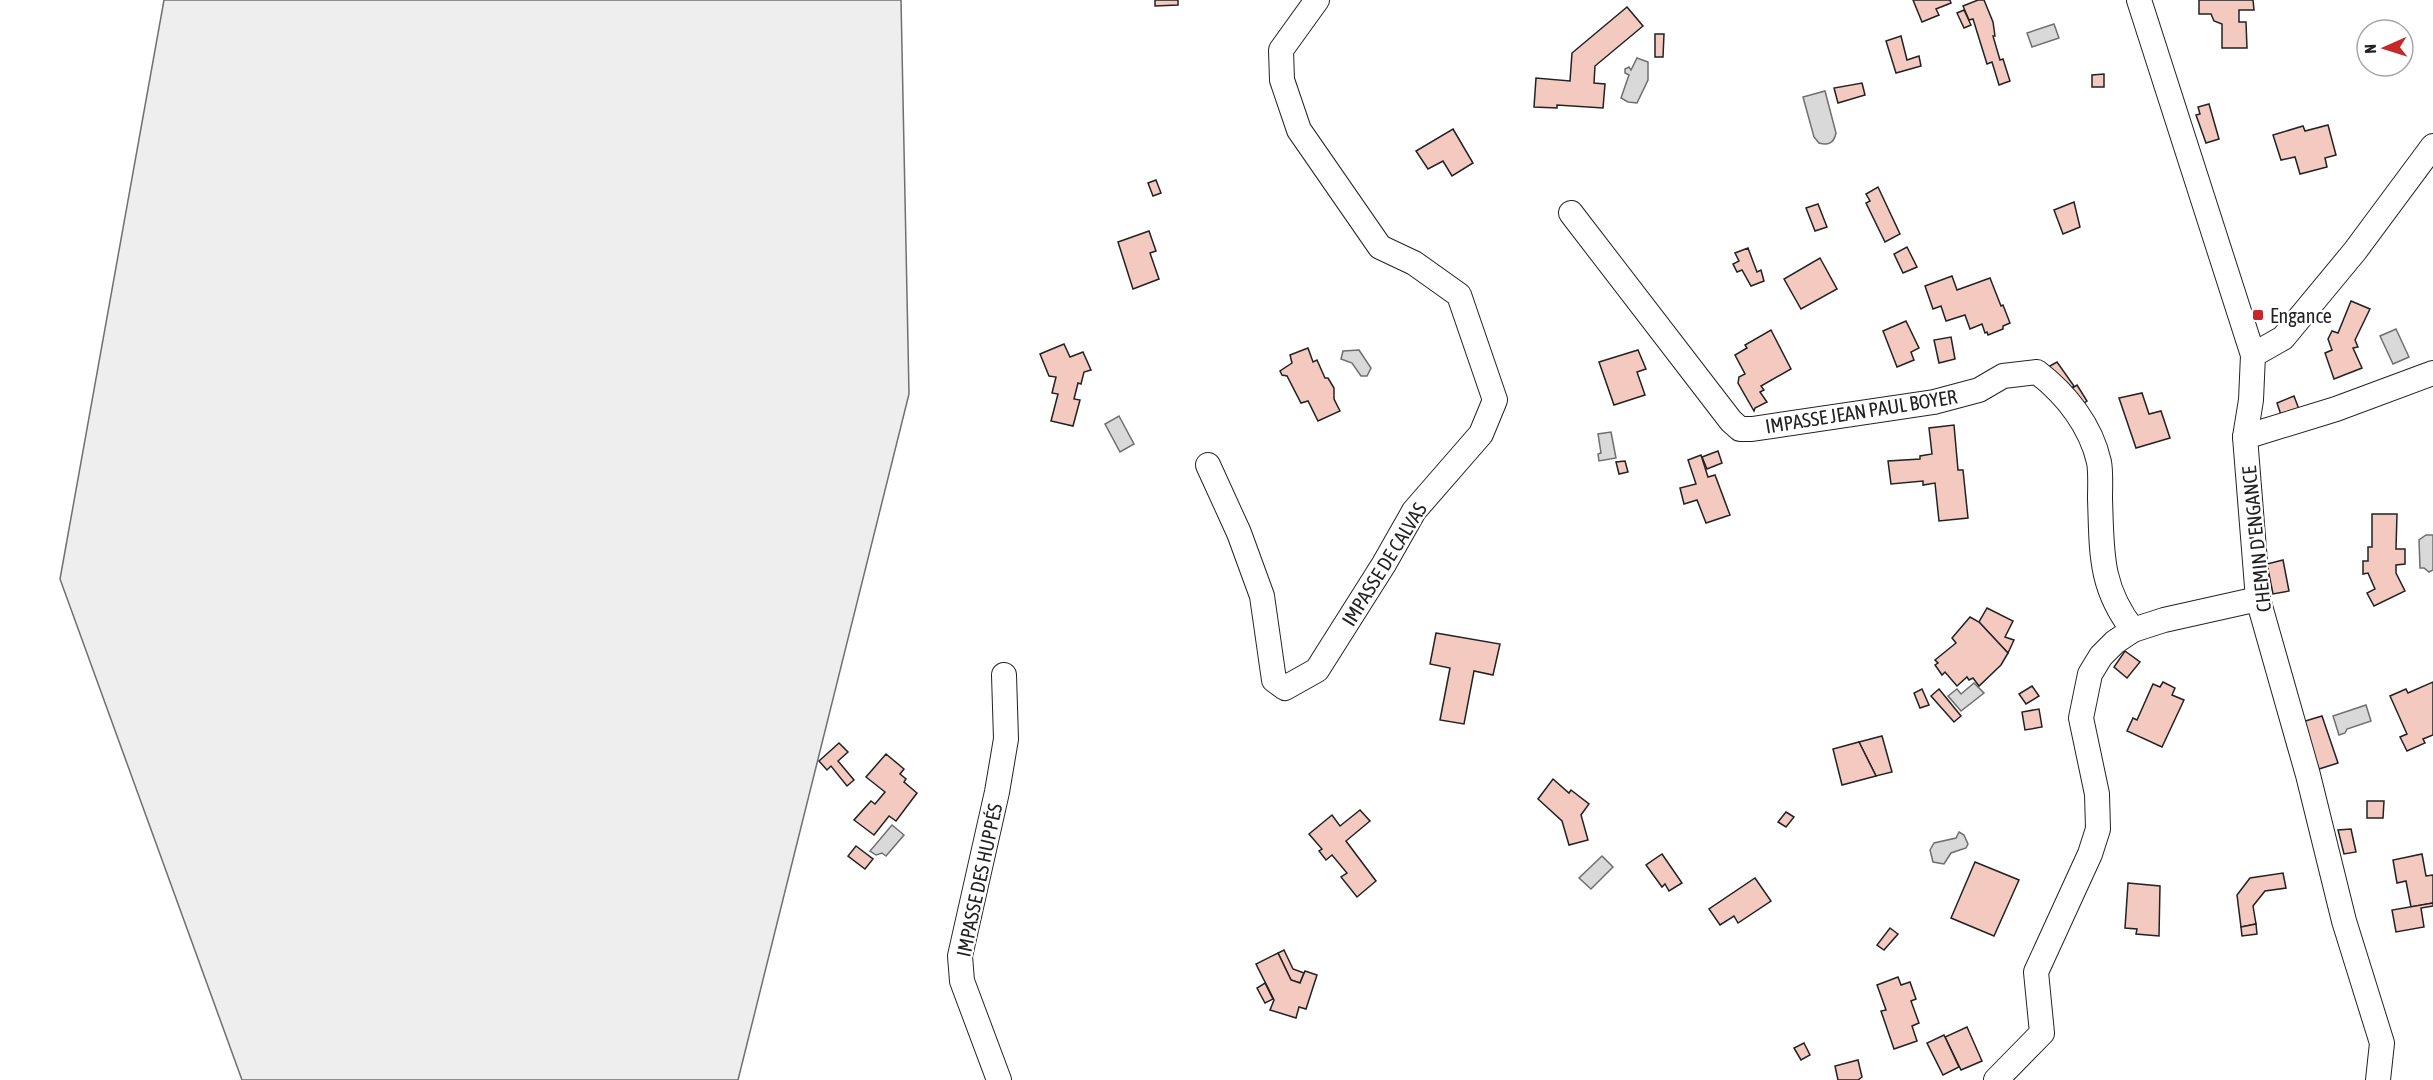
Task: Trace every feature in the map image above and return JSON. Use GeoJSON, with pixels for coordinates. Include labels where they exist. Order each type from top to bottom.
{"type":"FeatureCollection","features":[{"type":"Feature","properties":{"kind":"street","name":"IMPASSE DE CALVAS"},"geometry":{"type":"LineString","coordinates":[[1208,465],[1239,533],[1262,596],[1274,680],[1285,688],[1317,670],[1384,564],[1414,511],[1481,434],[1496,400],[1459,296],[1414,263],[1380,247],[1299,130],[1282,80],[1281,50],[1317,0]]}},
{"type":"Feature","properties":{"kind":"street","name":"CHEMIN D'ENGANCE"},"geometry":{"type":"LineString","coordinates":[[2139,0],[2253,355],[2251,400],[2245,437],[2258,599],[2308,775],[2344,921],[2382,1043],[2378,1080]]}},
{"type":"Feature","properties":{"kind":"street"},"geometry":{"type":"LineString","coordinates":[[2253,355],[2283,338],[2355,251],[2433,146]]}},
{"type":"Feature","properties":{"kind":"street","name":"IMPASSE JEAN PAUL BOYER"},"geometry":{"type":"LineString","coordinates":[[1571,213],[1731,421],[1740,429],[1934,402],[1979,390],[2004,376],[2037,372],[2064,396],[2082,420],[2093,441],[2100,464],[2102,559],[2114,602],[2133,630]]}},
{"type":"Feature","properties":{"kind":"street"},"geometry":{"type":"LineString","coordinates":[[2245,437],[2336,410],[2433,373]]}},
{"type":"Feature","properties":{"kind":"street"},"geometry":{"type":"LineString","coordinates":[[1996,1080],[2042,1033],[2036,972],[2090,854],[2098,830],[2097,795],[2081,718],[2090,674],[2101,656],[2115,642],[2133,630],[2164,620],[2258,599]]}},
{"type":"Feature","properties":{"kind":"street","name":"IMPASSE DES HUPPÉS"},"geometry":{"type":"LineString","coordinates":[[999,1080],[962,981],[960,956],[997,792],[1006,739],[1004,675]]}},
{"type":"Feature","properties":{"kind":"shaded area"},"geometry":{"type":"Polygon","coordinates":[[[164,0],[901,0],[909,394],[738,1080],[242,1080],[60,579],[164,0]]]}},
{"type":"Feature","properties":{"kind":"shaded area"},"geometry":{"type":"Polygon","coordinates":[[[2054,24],[2059,38],[2032,47],[2027,33],[2054,24]]]}},
{"type":"Feature","properties":{"kind":"shaded area"},"geometry":{"type":"Polygon","coordinates":[[[1637,58],[1648,62],[1648,80],[1637,103],[1621,98],[1629,75],[1625,73],[1625,69],[1629,67],[1631,70],[1637,58]]]}},
{"type":"Feature","properties":{"kind":"shaded area"},"geometry":{"type":"Polygon","coordinates":[[[1825,91],[1836,133],[1830,143],[1825,144],[1819,143],[1814,137],[1803,97],[1825,91]]]}},
{"type":"Feature","properties":{"kind":"shaded area"},"geometry":{"type":"Polygon","coordinates":[[[2396,329],[2409,357],[2393,364],[2380,336],[2396,329]]]}},
{"type":"Feature","properties":{"kind":"shaded area"},"geometry":{"type":"Polygon","coordinates":[[[1359,350],[1371,368],[1367,376],[1361,376],[1352,363],[1341,359],[1343,351],[1359,350]]]}},
{"type":"Feature","properties":{"kind":"shaded area"},"geometry":{"type":"Polygon","coordinates":[[[1119,416],[1134,444],[1120,452],[1105,424],[1119,416]]]}},
{"type":"Feature","properties":{"kind":"shaded area"},"geometry":{"type":"Polygon","coordinates":[[[1611,432],[1616,458],[1599,461],[1598,454],[1601,453],[1598,434],[1611,432]]]}},
{"type":"Feature","properties":{"kind":"shaded area"},"geometry":{"type":"Polygon","coordinates":[[[2426,535],[2433,535],[2433,570],[2429,572],[2420,568],[2419,540],[2426,535]]]}},
{"type":"Feature","properties":{"kind":"shaded area"},"geometry":{"type":"Polygon","coordinates":[[[1974,683],[1984,693],[1961,711],[1948,696],[1957,689],[1961,694],[1974,683]]]}},
{"type":"Feature","properties":{"kind":"shaded area"},"geometry":{"type":"Polygon","coordinates":[[[2366,705],[2371,721],[2347,729],[2345,733],[2339,735],[2333,716],[2366,705]]]}},
{"type":"Feature","properties":{"kind":"shaded area"},"geometry":{"type":"Polygon","coordinates":[[[892,825],[904,835],[886,856],[882,853],[876,855],[870,851],[892,825]]]}},
{"type":"Feature","properties":{"kind":"shaded area"},"geometry":{"type":"Polygon","coordinates":[[[1959,832],[1964,835],[1968,844],[1966,848],[1951,853],[1944,864],[1933,862],[1930,850],[1934,843],[1956,838],[1959,832]]]}},
{"type":"Feature","properties":{"kind":"shaded area"},"geometry":{"type":"Polygon","coordinates":[[[1602,856],[1613,867],[1591,889],[1579,878],[1602,856]]]}},
{"type":"Feature","properties":{"kind":"building"},"geometry":{"type":"Polygon","coordinates":[[[1155,0],[1178,0],[1178,5],[1155,6],[1155,0]]]}},
{"type":"Feature","properties":{"kind":"building"},"geometry":{"type":"Polygon","coordinates":[[[1913,0],[1950,0],[1951,3],[1936,9],[1939,15],[1922,22],[1913,0]]]}},
{"type":"Feature","properties":{"kind":"building"},"geometry":{"type":"Polygon","coordinates":[[[1984,0],[1993,22],[1995,36],[1993,36],[2000,60],[2003,59],[2010,81],[1999,85],[1992,62],[1987,64],[1973,19],[1969,20],[1963,6],[1984,0]]]}},
{"type":"Feature","properties":{"kind":"building"},"geometry":{"type":"Polygon","coordinates":[[[2199,0],[2253,0],[2254,10],[2239,10],[2239,22],[2246,22],[2247,48],[2222,48],[2222,24],[2214,21],[2211,14],[2199,14],[2199,0]]]}},
{"type":"Feature","properties":{"kind":"building"},"geometry":{"type":"Polygon","coordinates":[[[1627,7],[1643,26],[1595,66],[1594,83],[1605,84],[1603,108],[1557,105],[1557,108],[1534,107],[1536,78],[1570,81],[1572,53],[1627,7]]]}},
{"type":"Feature","properties":{"kind":"building"},"geometry":{"type":"Polygon","coordinates":[[[1964,10],[1971,25],[1964,28],[1957,13],[1964,10]]]}},
{"type":"Feature","properties":{"kind":"building"},"geometry":{"type":"Polygon","coordinates":[[[1655,34],[1664,34],[1663,57],[1655,57],[1655,34]]]}},
{"type":"Feature","properties":{"kind":"building"},"geometry":{"type":"Polygon","coordinates":[[[1901,36],[1907,60],[1919,56],[1921,66],[1896,73],[1886,41],[1901,36]]]}},
{"type":"Feature","properties":{"kind":"building"},"geometry":{"type":"Polygon","coordinates":[[[2104,74],[2104,87],[2092,87],[2092,75],[2104,74]]]}},
{"type":"Feature","properties":{"kind":"building"},"geometry":{"type":"Polygon","coordinates":[[[1862,83],[1865,95],[1838,103],[1834,88],[1862,83]]]}},
{"type":"Feature","properties":{"kind":"building"},"geometry":{"type":"Polygon","coordinates":[[[2209,104],[2219,139],[2206,143],[2196,115],[2200,114],[2198,107],[2209,104]]]}},
{"type":"Feature","properties":{"kind":"building"},"geometry":{"type":"Polygon","coordinates":[[[2328,125],[2336,155],[2325,158],[2327,167],[2300,174],[2295,157],[2281,160],[2273,135],[2303,126],[2305,131],[2328,125]]]}},
{"type":"Feature","properties":{"kind":"building"},"geometry":{"type":"Polygon","coordinates":[[[1453,129],[1473,163],[1452,176],[1443,161],[1428,169],[1416,151],[1453,129]]]}},
{"type":"Feature","properties":{"kind":"building"},"geometry":{"type":"Polygon","coordinates":[[[1156,180],[1161,193],[1153,196],[1148,183],[1156,180]]]}},
{"type":"Feature","properties":{"kind":"building"},"geometry":{"type":"Polygon","coordinates":[[[1878,187],[1900,234],[1885,242],[1866,203],[1870,201],[1866,194],[1878,187]]]}},
{"type":"Feature","properties":{"kind":"building"},"geometry":{"type":"Polygon","coordinates":[[[2074,202],[2080,227],[2063,234],[2054,210],[2074,202]]]}},
{"type":"Feature","properties":{"kind":"building"},"geometry":{"type":"Polygon","coordinates":[[[1818,204],[1827,227],[1815,231],[1806,208],[1818,204]]]}},
{"type":"Feature","properties":{"kind":"building"},"geometry":{"type":"Polygon","coordinates":[[[1149,231],[1156,251],[1150,253],[1159,279],[1133,289],[1118,242],[1149,231]]]}},
{"type":"Feature","properties":{"kind":"building"},"geometry":{"type":"Polygon","coordinates":[[[1907,247],[1917,267],[1903,273],[1894,254],[1907,247]]]}},
{"type":"Feature","properties":{"kind":"building"},"geometry":{"type":"Polygon","coordinates":[[[1748,248],[1757,272],[1761,270],[1764,281],[1751,286],[1742,270],[1737,272],[1733,264],[1739,261],[1735,253],[1748,248]]]}},
{"type":"Feature","properties":{"kind":"building"},"geometry":{"type":"Polygon","coordinates":[[[1820,258],[1837,289],[1801,309],[1784,279],[1820,258]]]}},
{"type":"Feature","properties":{"kind":"building"},"geometry":{"type":"Polygon","coordinates":[[[1952,276],[1957,290],[1990,278],[2010,323],[2003,326],[2003,329],[1988,335],[1982,324],[1970,329],[1965,315],[1946,321],[1941,306],[1933,309],[1925,286],[1952,276]]]}},
{"type":"Feature","properties":{"kind":"building"},"geometry":{"type":"Polygon","coordinates":[[[2351,301],[2370,309],[2355,340],[2358,347],[2353,348],[2362,368],[2334,379],[2325,353],[2332,350],[2328,339],[2332,331],[2338,333],[2351,301]]]}},
{"type":"Feature","properties":{"kind":"building"},"geometry":{"type":"Polygon","coordinates":[[[1906,321],[1919,348],[1911,352],[1914,360],[1897,367],[1883,331],[1906,321]]]}},
{"type":"Feature","properties":{"kind":"building"},"geometry":{"type":"Polygon","coordinates":[[[1771,330],[1791,369],[1761,386],[1764,390],[1760,392],[1767,402],[1755,408],[1754,411],[1738,383],[1739,377],[1745,374],[1735,355],[1747,348],[1745,345],[1771,330]]]}},
{"type":"Feature","properties":{"kind":"building"},"geometry":{"type":"Polygon","coordinates":[[[1951,337],[1955,359],[1939,363],[1934,340],[1951,337]]]}},
{"type":"Feature","properties":{"kind":"building"},"geometry":{"type":"Polygon","coordinates":[[[1064,344],[1070,357],[1083,352],[1091,370],[1084,372],[1081,384],[1078,383],[1074,399],[1080,400],[1073,426],[1051,421],[1058,394],[1052,393],[1056,377],[1049,376],[1040,354],[1064,344]]]}},
{"type":"Feature","properties":{"kind":"building"},"geometry":{"type":"Polygon","coordinates":[[[1308,348],[1313,362],[1317,360],[1325,378],[1328,378],[1334,388],[1334,399],[1340,411],[1318,421],[1308,401],[1301,403],[1287,376],[1282,375],[1280,371],[1292,363],[1290,355],[1308,348]]]}},
{"type":"Feature","properties":{"kind":"building"},"geometry":{"type":"Polygon","coordinates":[[[1638,350],[1646,369],[1637,372],[1645,395],[1614,405],[1599,362],[1638,350]]]}},
{"type":"Feature","properties":{"kind":"building"},"geometry":{"type":"Polygon","coordinates":[[[2057,362],[2074,386],[2066,392],[2048,367],[2057,362]]]}},
{"type":"Feature","properties":{"kind":"building"},"geometry":{"type":"Polygon","coordinates":[[[2077,385],[2087,401],[2078,407],[2066,392],[2077,385]]]}},
{"type":"Feature","properties":{"kind":"building"},"geometry":{"type":"Polygon","coordinates":[[[2142,393],[2149,414],[2161,411],[2170,438],[2136,448],[2119,398],[2142,393]]]}},
{"type":"Feature","properties":{"kind":"building"},"geometry":{"type":"Polygon","coordinates":[[[2294,396],[2300,412],[2282,418],[2277,403],[2294,396]]]}},
{"type":"Feature","properties":{"kind":"building"},"geometry":{"type":"Polygon","coordinates":[[[1954,425],[1958,470],[1963,470],[1968,518],[1939,521],[1935,483],[1923,485],[1923,481],[1891,484],[1888,461],[1920,459],[1920,456],[1932,454],[1929,428],[1954,425]]]}},
{"type":"Feature","properties":{"kind":"building"},"geometry":{"type":"Polygon","coordinates":[[[1718,451],[1722,463],[1707,469],[1702,457],[1718,451]]]}},
{"type":"Feature","properties":{"kind":"building"},"geometry":{"type":"Polygon","coordinates":[[[1701,455],[1708,477],[1715,475],[1730,515],[1706,523],[1697,500],[1684,504],[1680,488],[1696,484],[1688,460],[1701,455]]]}},
{"type":"Feature","properties":{"kind":"building"},"geometry":{"type":"Polygon","coordinates":[[[1625,461],[1628,472],[1619,474],[1616,462],[1625,461]]]}},
{"type":"Feature","properties":{"kind":"building"},"geometry":{"type":"Polygon","coordinates":[[[2372,514],[2397,514],[2396,549],[2405,549],[2405,564],[2396,565],[2396,573],[2405,591],[2374,606],[2367,593],[2375,589],[2368,573],[2363,574],[2363,561],[2368,561],[2368,547],[2372,547],[2372,514]]]}},
{"type":"Feature","properties":{"kind":"building"},"geometry":{"type":"Polygon","coordinates":[[[2283,560],[2289,591],[2273,594],[2267,564],[2283,560]]]}},
{"type":"Feature","properties":{"kind":"building"},"geometry":{"type":"Polygon","coordinates":[[[1987,608],[2013,621],[2005,637],[2014,640],[2008,653],[1979,622],[1987,608]]]}},
{"type":"Feature","properties":{"kind":"building"},"geometry":{"type":"Polygon","coordinates":[[[1970,617],[1979,622],[2008,653],[2001,665],[1979,686],[1973,678],[1969,680],[1967,677],[1957,686],[1945,672],[1942,675],[1935,665],[1938,663],[1935,660],[1956,643],[1952,638],[1970,617]]]}},
{"type":"Feature","properties":{"kind":"building"},"geometry":{"type":"Polygon","coordinates":[[[1436,633],[1500,644],[1493,675],[1474,671],[1464,724],[1440,720],[1450,668],[1430,664],[1436,633]]]}},
{"type":"Feature","properties":{"kind":"building"},"geometry":{"type":"Polygon","coordinates":[[[2125,651],[2140,662],[2127,678],[2114,667],[2125,651]]]}},
{"type":"Feature","properties":{"kind":"building"},"geometry":{"type":"Polygon","coordinates":[[[2163,682],[2175,688],[2172,695],[2184,700],[2162,747],[2127,731],[2133,718],[2137,720],[2153,684],[2160,687],[2163,682]]]}},
{"type":"Feature","properties":{"kind":"building"},"geometry":{"type":"Polygon","coordinates":[[[2433,682],[2433,735],[2423,739],[2425,743],[2407,751],[2400,737],[2407,734],[2390,696],[2406,689],[2408,693],[2433,682]]]}},
{"type":"Feature","properties":{"kind":"building"},"geometry":{"type":"Polygon","coordinates":[[[2032,686],[2039,696],[2026,704],[2019,694],[2032,686]]]}},
{"type":"Feature","properties":{"kind":"building"},"geometry":{"type":"Polygon","coordinates":[[[1922,689],[1929,705],[1920,708],[1914,693],[1922,689]]]}},
{"type":"Feature","properties":{"kind":"building"},"geometry":{"type":"Polygon","coordinates":[[[1939,689],[1961,716],[1954,722],[1931,696],[1939,689]]]}},
{"type":"Feature","properties":{"kind":"building"},"geometry":{"type":"Polygon","coordinates":[[[2039,709],[2042,727],[2025,730],[2022,712],[2039,709]]]}},
{"type":"Feature","properties":{"kind":"building"},"geometry":{"type":"Polygon","coordinates":[[[2322,716],[2338,763],[2319,769],[2302,722],[2322,716]]]}},
{"type":"Feature","properties":{"kind":"building"},"geometry":{"type":"Polygon","coordinates":[[[1882,736],[1892,772],[1876,776],[1859,742],[1882,736]]]}},
{"type":"Feature","properties":{"kind":"building"},"geometry":{"type":"Polygon","coordinates":[[[1859,742],[1876,776],[1842,785],[1833,749],[1859,742]]]}},
{"type":"Feature","properties":{"kind":"building"},"geometry":{"type":"Polygon","coordinates":[[[839,743],[848,752],[838,761],[854,780],[847,786],[831,766],[827,770],[819,761],[839,743]]]}},
{"type":"Feature","properties":{"kind":"building"},"geometry":{"type":"Polygon","coordinates":[[[886,754],[904,769],[900,774],[906,779],[904,782],[917,793],[896,821],[889,816],[874,835],[854,820],[871,801],[875,804],[885,792],[866,777],[886,754]]]}},
{"type":"Feature","properties":{"kind":"building"},"geometry":{"type":"Polygon","coordinates":[[[1553,779],[1569,793],[1571,790],[1589,804],[1581,815],[1588,840],[1569,845],[1562,821],[1538,799],[1553,779]]]}},
{"type":"Feature","properties":{"kind":"building"},"geometry":{"type":"Polygon","coordinates":[[[2367,801],[2384,801],[2383,818],[2367,818],[2367,801]]]}},
{"type":"Feature","properties":{"kind":"building"},"geometry":{"type":"Polygon","coordinates":[[[1360,810],[1370,821],[1346,841],[1376,881],[1357,897],[1341,877],[1347,873],[1332,855],[1326,860],[1319,851],[1322,849],[1309,834],[1332,815],[1340,826],[1360,810]]]}},
{"type":"Feature","properties":{"kind":"building"},"geometry":{"type":"Polygon","coordinates":[[[1786,812],[1794,817],[1786,827],[1778,822],[1786,812]]]}},
{"type":"Feature","properties":{"kind":"building"},"geometry":{"type":"Polygon","coordinates":[[[2351,829],[2356,852],[2344,854],[2338,830],[2351,829]]]}},
{"type":"Feature","properties":{"kind":"building"},"geometry":{"type":"Polygon","coordinates":[[[856,846],[873,859],[865,869],[848,856],[856,846]]]}},
{"type":"Feature","properties":{"kind":"building"},"geometry":{"type":"Polygon","coordinates":[[[1662,854],[1682,883],[1669,891],[1665,884],[1662,887],[1646,865],[1662,854]]]}},
{"type":"Feature","properties":{"kind":"building"},"geometry":{"type":"Polygon","coordinates":[[[2422,854],[2426,876],[2433,875],[2433,903],[2411,907],[2406,881],[2397,883],[2393,860],[2422,854]]]}},
{"type":"Feature","properties":{"kind":"building"},"geometry":{"type":"Polygon","coordinates":[[[1975,862],[2019,880],[1994,936],[1951,918],[1975,862]]]}},
{"type":"Feature","properties":{"kind":"building"},"geometry":{"type":"Polygon","coordinates":[[[2283,873],[2286,888],[2265,891],[2253,906],[2256,924],[2241,927],[2237,895],[2250,878],[2283,873]]]}},
{"type":"Feature","properties":{"kind":"building"},"geometry":{"type":"Polygon","coordinates":[[[1755,878],[1771,901],[1738,923],[1734,916],[1720,925],[1709,909],[1755,878]]]}},
{"type":"Feature","properties":{"kind":"building"},"geometry":{"type":"Polygon","coordinates":[[[2128,883],[2160,886],[2159,936],[2136,934],[2137,929],[2125,928],[2128,883]]]}},
{"type":"Feature","properties":{"kind":"building"},"geometry":{"type":"Polygon","coordinates":[[[2433,903],[2433,906],[2421,908],[2424,927],[2396,932],[2392,910],[2433,903]]]}},
{"type":"Feature","properties":{"kind":"building"},"geometry":{"type":"Polygon","coordinates":[[[2256,924],[2257,934],[2242,936],[2241,927],[2256,924]]]}},
{"type":"Feature","properties":{"kind":"building"},"geometry":{"type":"Polygon","coordinates":[[[1890,928],[1898,934],[1884,950],[1877,945],[1890,928]]]}},
{"type":"Feature","properties":{"kind":"building"},"geometry":{"type":"Polygon","coordinates":[[[1284,950],[1293,969],[1304,973],[1300,983],[1291,980],[1278,953],[1284,950]]]}},
{"type":"Feature","properties":{"kind":"building"},"geometry":{"type":"Polygon","coordinates":[[[1278,953],[1291,980],[1300,983],[1305,971],[1317,975],[1306,1009],[1299,1007],[1296,1018],[1270,1010],[1274,1000],[1256,964],[1278,953]]]}},
{"type":"Feature","properties":{"kind":"building"},"geometry":{"type":"Polygon","coordinates":[[[1898,977],[1901,985],[1910,982],[1916,999],[1911,1001],[1919,1023],[1912,1026],[1917,1041],[1894,1049],[1881,1011],[1886,1010],[1877,985],[1898,977]]]}},
{"type":"Feature","properties":{"kind":"building"},"geometry":{"type":"Polygon","coordinates":[[[1265,983],[1273,999],[1265,1003],[1257,988],[1265,983]]]}},
{"type":"Feature","properties":{"kind":"building"},"geometry":{"type":"Polygon","coordinates":[[[1967,1027],[1982,1061],[1961,1070],[1945,1037],[1967,1027]]]}},
{"type":"Feature","properties":{"kind":"building"},"geometry":{"type":"Polygon","coordinates":[[[1944,1035],[1959,1067],[1943,1075],[1927,1043],[1944,1035]]]}},
{"type":"Feature","properties":{"kind":"building"},"geometry":{"type":"Polygon","coordinates":[[[1804,1043],[1810,1055],[1801,1060],[1794,1048],[1804,1043]]]}},
{"type":"Feature","properties":{"kind":"building"},"geometry":{"type":"Polygon","coordinates":[[[1858,1060],[1862,1077],[1858,1080],[1838,1080],[1835,1066],[1858,1060]]]}},
{"type":"Feature","properties":{"kind":"place","name":"Engance"},"geometry":{"type":"Point","coordinates":[2258,315]}}]}
